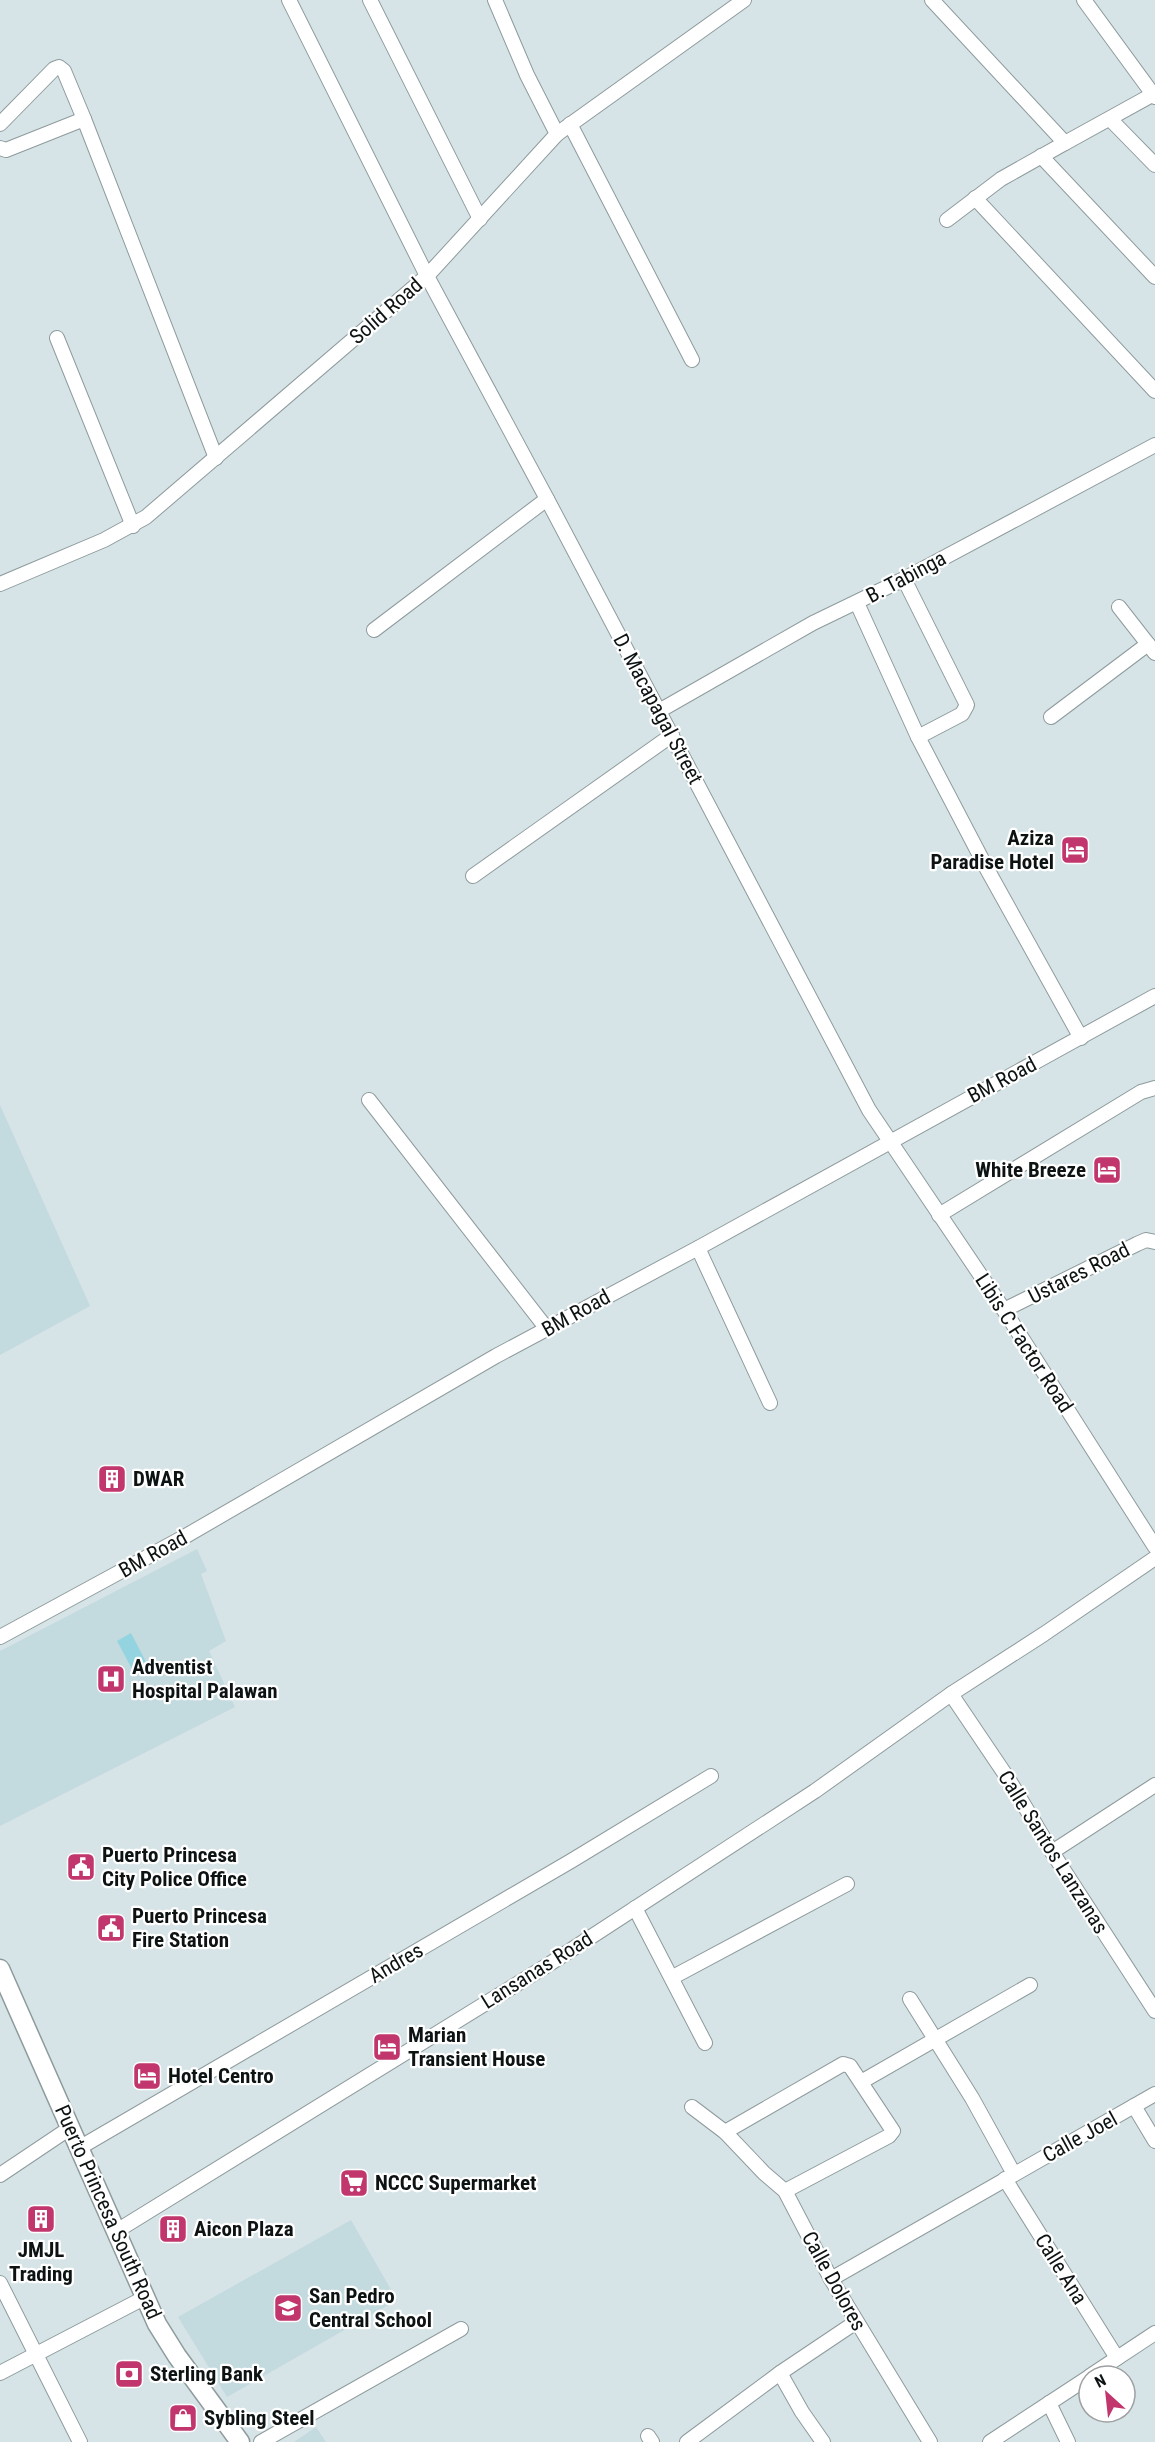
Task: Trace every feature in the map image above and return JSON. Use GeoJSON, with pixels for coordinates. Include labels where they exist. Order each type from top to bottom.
{"type":"FeatureCollection","features":[{"type":"Feature","properties":{"kind":"main road","name":"Puerto Princesa South Road"},"geometry":{"type":"LineString","coordinates":[[0,1969],[144,2298],[177,2356],[240,2442]]}},
{"type":"Feature","properties":{"kind":"street","name":"D. Macapagal Street"},"geometry":{"type":"LineString","coordinates":[[289,0],[427,276],[869,1110],[890,1141]]}},
{"type":"Feature","properties":{"kind":"street"},"geometry":{"type":"LineString","coordinates":[[370,0],[480,219]]}},
{"type":"Feature","properties":{"kind":"street"},"geometry":{"type":"LineString","coordinates":[[495,0],[527,75],[557,134]]}},
{"type":"Feature","properties":{"kind":"street","name":"Solid Road"},"geometry":{"type":"LineString","coordinates":[[0,584],[133,526],[160,506],[427,276],[557,134],[744,0]]}},
{"type":"Feature","properties":{"kind":"street"},"geometry":{"type":"LineString","coordinates":[[932,0],[1065,143]]}},
{"type":"Feature","properties":{"kind":"street"},"geometry":{"type":"LineString","coordinates":[[947,220],[1001,179],[1154,96],[1084,0]]}},
{"type":"Feature","properties":{"kind":"street"},"geometry":{"type":"LineString","coordinates":[[0,124],[54,69],[59,67],[64,71],[216,458]]}},
{"type":"Feature","properties":{"kind":"street"},"geometry":{"type":"LineString","coordinates":[[0,148],[6,150],[84,119]]}},
{"type":"Feature","properties":{"kind":"street"},"geometry":{"type":"LineString","coordinates":[[1110,119],[1155,165]]}},
{"type":"Feature","properties":{"kind":"street"},"geometry":{"type":"LineString","coordinates":[[570,124],[692,360]]}},
{"type":"Feature","properties":{"kind":"street"},"geometry":{"type":"LineString","coordinates":[[1041,156],[1155,278]]}},
{"type":"Feature","properties":{"kind":"street"},"geometry":{"type":"LineString","coordinates":[[975,198],[1155,391]]}},
{"type":"Feature","properties":{"kind":"street"},"geometry":{"type":"LineString","coordinates":[[57,338],[133,526]]}},
{"type":"Feature","properties":{"kind":"street","name":"B. Tabinga"},"geometry":{"type":"LineString","coordinates":[[659,711],[813,624],[904,579],[1155,445]]}},
{"type":"Feature","properties":{"kind":"street"},"geometry":{"type":"LineString","coordinates":[[374,630],[547,499]]}},
{"type":"Feature","properties":{"kind":"street"},"geometry":{"type":"LineString","coordinates":[[904,579],[967,705],[962,714],[918,737]]}},
{"type":"Feature","properties":{"kind":"street"},"geometry":{"type":"LineString","coordinates":[[857,603],[918,737],[987,869],[1081,1038]]}},
{"type":"Feature","properties":{"kind":"street"},"geometry":{"type":"LineString","coordinates":[[1051,717],[1151,648],[1119,607]]}},
{"type":"Feature","properties":{"kind":"street"},"geometry":{"type":"LineString","coordinates":[[473,876],[672,735]]}},
{"type":"Feature","properties":{"kind":"street","name":"BM Road"},"geometry":{"type":"LineString","coordinates":[[0,1637],[194,1531],[496,1356],[698,1248],[1155,996]]}},
{"type":"Feature","properties":{"kind":"street"},"geometry":{"type":"LineString","coordinates":[[939,1215],[1142,1092],[1155,1088]]}},
{"type":"Feature","properties":{"kind":"street"},"geometry":{"type":"LineString","coordinates":[[369,1100],[547,1329]]}},
{"type":"Feature","properties":{"kind":"street","name":"Libis C Factor Road"},"geometry":{"type":"LineString","coordinates":[[890,1141],[1004,1310],[1155,1547]]}},
{"type":"Feature","properties":{"kind":"street","name":"Ustares Road"},"geometry":{"type":"LineString","coordinates":[[1004,1310],[1137,1244],[1146,1240],[1155,1242]]}},
{"type":"Feature","properties":{"kind":"street"},"geometry":{"type":"LineString","coordinates":[[698,1248],[770,1403]]}},
{"type":"Feature","properties":{"kind":"street","name":"Lansanas Road"},"geometry":{"type":"LineString","coordinates":[[115,2232],[551,1963],[815,1791],[951,1694],[1155,1558]]}},
{"type":"Feature","properties":{"kind":"street","name":"Calle Santos Lanzanas"},"geometry":{"type":"LineString","coordinates":[[951,1694],[1009,1779],[1052,1851],[1155,2011]]}},
{"type":"Feature","properties":{"kind":"street","name":"Andres"},"geometry":{"type":"LineString","coordinates":[[79,2148],[550,1873],[711,1776]]}},
{"type":"Feature","properties":{"kind":"street"},"geometry":{"type":"LineString","coordinates":[[1052,1851],[1155,1785]]}},
{"type":"Feature","properties":{"kind":"street"},"geometry":{"type":"LineString","coordinates":[[673,1977],[847,1884]]}},
{"type":"Feature","properties":{"kind":"street"},"geometry":{"type":"LineString","coordinates":[[635,1908],[673,1977],[705,2043]]}},
{"type":"Feature","properties":{"kind":"street"},"geometry":{"type":"LineString","coordinates":[[861,2082],[1030,1985]]}},
{"type":"Feature","properties":{"kind":"street","name":"Calle Ana"},"geometry":{"type":"LineString","coordinates":[[910,1999],[936,2039],[1010,2176],[1117,2358]]}},
{"type":"Feature","properties":{"kind":"street"},"geometry":{"type":"LineString","coordinates":[[725,2133],[843,2064],[850,2066],[893,2128],[892,2134],[785,2191]]}},
{"type":"Feature","properties":{"kind":"street","name":"Calle Joel"},"geometry":{"type":"LineString","coordinates":[[831,2279],[1155,2094]]}},
{"type":"Feature","properties":{"kind":"street"},"geometry":{"type":"LineString","coordinates":[[1134,2106],[1155,2141]]}},
{"type":"Feature","properties":{"kind":"street","name":"Calle Dolores"},"geometry":{"type":"LineString","coordinates":[[693,2107],[725,2133],[785,2191],[831,2279],[930,2442]]}},
{"type":"Feature","properties":{"kind":"street"},"geometry":{"type":"LineString","coordinates":[[0,2175],[70,2128]]}},
{"type":"Feature","properties":{"kind":"street"},"geometry":{"type":"LineString","coordinates":[[0,2283],[80,2442]]}},
{"type":"Feature","properties":{"kind":"street"},"geometry":{"type":"LineString","coordinates":[[0,2373],[144,2298]]}},
{"type":"Feature","properties":{"kind":"street"},"geometry":{"type":"LineString","coordinates":[[687,2442],[780,2373],[856,2322]]}},
{"type":"Feature","properties":{"kind":"street"},"geometry":{"type":"LineString","coordinates":[[261,2442],[461,2329]]}},
{"type":"Feature","properties":{"kind":"street"},"geometry":{"type":"LineString","coordinates":[[1108,2364],[1155,2333]]}},
{"type":"Feature","properties":{"kind":"street"},"geometry":{"type":"LineString","coordinates":[[780,2373],[802,2412],[823,2442]]}},
{"type":"Feature","properties":{"kind":"street"},"geometry":{"type":"LineString","coordinates":[[990,2442],[1077,2385]]}},
{"type":"Feature","properties":{"kind":"street"},"geometry":{"type":"LineString","coordinates":[[1049,2403],[1068,2442]]}},
{"type":"Feature","properties":{"kind":"shaded area"},"geometry":{"type":"Polygon","coordinates":[[[0,1105],[90,1306],[0,1355],[0,1105]]]}},
{"type":"Feature","properties":{"kind":"shaded area","name":"Adventist Hospital Palawan"},"geometry":{"type":"Polygon","coordinates":[[[197,1549],[207,1571],[201,1574],[226,1641],[209,1651],[235,1707],[0,1826],[0,1651],[197,1549]]]}},
{"type":"Feature","properties":{"kind":"shaded area"},"geometry":{"type":"Polygon","coordinates":[[[131,1633],[146,1662],[132,1669],[117,1641],[131,1633]]]}},
{"type":"Feature","properties":{"kind":"shaded area","name":"San Pedro Central School"},"geometry":{"type":"Polygon","coordinates":[[[351,2220],[397,2300],[227,2397],[178,2317],[351,2220]]]}},
{"type":"Feature","properties":{"kind":"shaded area"},"geometry":{"type":"Polygon","coordinates":[[[316,2427],[326,2442],[294,2442],[316,2427]]]}},
{"type":"Feature","properties":{"kind":"place","name":"Aziza Paradise Hotel"},"geometry":{"type":"Point","coordinates":[1075,850]}},
{"type":"Feature","properties":{"kind":"place","name":"White Breeze"},"geometry":{"type":"Point","coordinates":[1107,1170]}},
{"type":"Feature","properties":{"kind":"place","name":"DWAR"},"geometry":{"type":"Point","coordinates":[112,1479]}},
{"type":"Feature","properties":{"kind":"place","name":"Adventist Hospital Palawan"},"geometry":{"type":"Point","coordinates":[111,1679]}},
{"type":"Feature","properties":{"kind":"place","name":"Puerto Princesa City Police Office"},"geometry":{"type":"Point","coordinates":[81,1867]}},
{"type":"Feature","properties":{"kind":"place","name":"Puerto Princesa Fire Station"},"geometry":{"type":"Point","coordinates":[111,1928]}},
{"type":"Feature","properties":{"kind":"place","name":"Marian Transient House"},"geometry":{"type":"Point","coordinates":[387,2047]}},
{"type":"Feature","properties":{"kind":"place","name":"Hotel Centro"},"geometry":{"type":"Point","coordinates":[147,2076]}},
{"type":"Feature","properties":{"kind":"place","name":"NCCC Supermarket"},"geometry":{"type":"Point","coordinates":[354,2183]}},
{"type":"Feature","properties":{"kind":"place","name":"JMJL Trading"},"geometry":{"type":"Point","coordinates":[41,2219]}},
{"type":"Feature","properties":{"kind":"place","name":"Aicon Plaza"},"geometry":{"type":"Point","coordinates":[173,2229]}},
{"type":"Feature","properties":{"kind":"place","name":"San Pedro Central School"},"geometry":{"type":"Point","coordinates":[288,2308]}},
{"type":"Feature","properties":{"kind":"place","name":"Sterling Bank"},"geometry":{"type":"Point","coordinates":[129,2374]}},
{"type":"Feature","properties":{"kind":"place","name":"Sybling Steel"},"geometry":{"type":"Point","coordinates":[183,2418]}}]}
